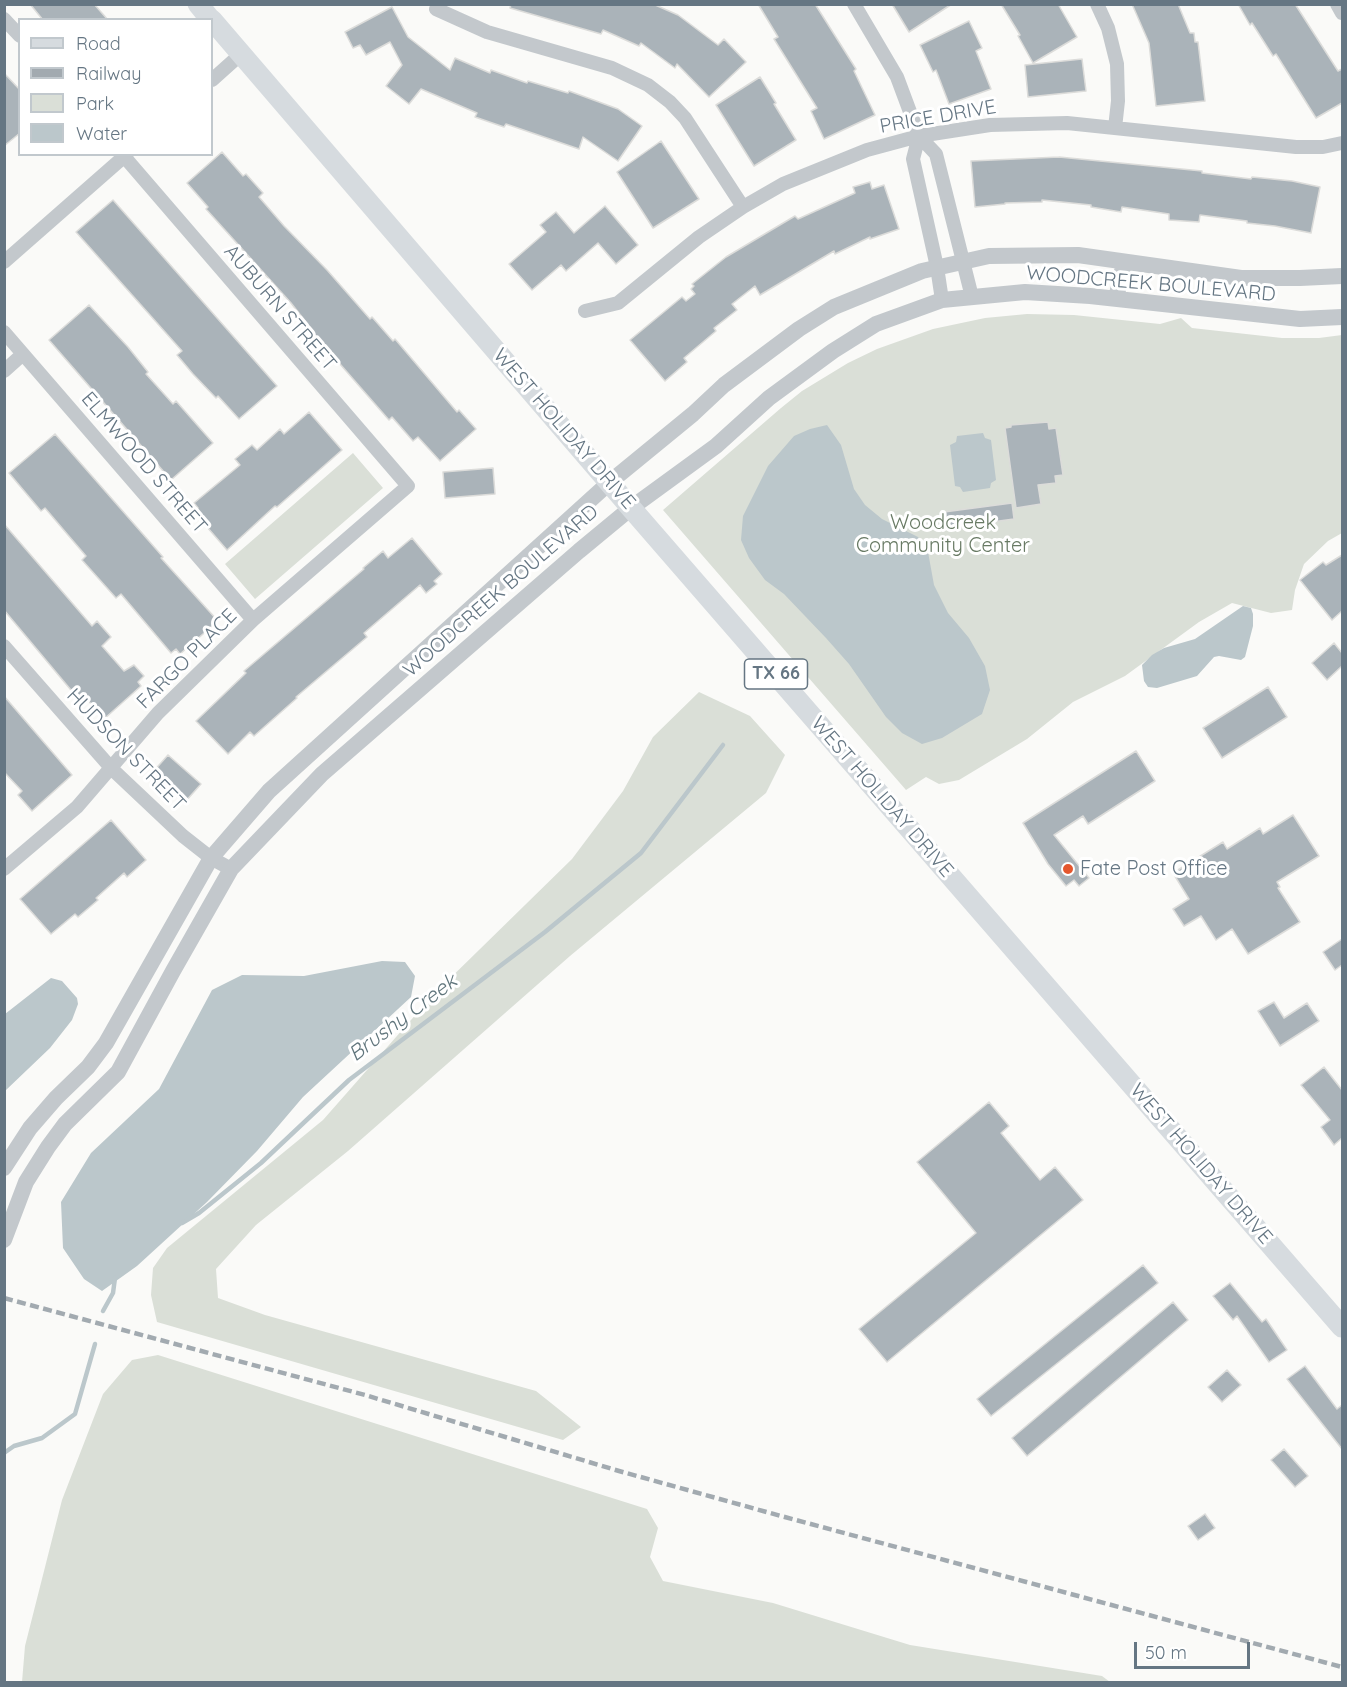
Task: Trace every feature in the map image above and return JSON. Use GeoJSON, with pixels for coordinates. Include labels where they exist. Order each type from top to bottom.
{"type":"FeatureCollection","features":[{"type":"Feature","properties":{"kind":"main road","name":"WEST HOLIDAY DRIVE"},"geometry":{"type":"LineString","coordinates":[[198,4],[209,18]]}},
{"type":"Feature","properties":{"kind":"main road","name":"WEST HOLIDAY DRIVE"},"geometry":{"type":"LineString","coordinates":[[213,22],[1342,1327]]}},
{"type":"Feature","properties":{"kind":"street"},"geometry":{"type":"LineString","coordinates":[[854,4],[894,70],[920,136],[936,154],[972,297]]}},
{"type":"Feature","properties":{"kind":"street"},"geometry":{"type":"LineString","coordinates":[[1097,4],[1108,28],[1117,64],[1118,101],[1115,128]]}},
{"type":"Feature","properties":{"kind":"street"},"geometry":{"type":"LineString","coordinates":[[1337,4],[1342,13]]}},
{"type":"Feature","properties":{"kind":"street"},"geometry":{"type":"LineString","coordinates":[[437,7],[495,35],[626,73],[648,85],[670,102],[685,118],[742,207]]}},
{"type":"Feature","properties":{"kind":"street"},"geometry":{"type":"LineString","coordinates":[[4,19],[18,34]]}},
{"type":"Feature","properties":{"kind":"street"},"geometry":{"type":"LineString","coordinates":[[213,79],[240,54]]}},
{"type":"Feature","properties":{"kind":"street","name":"PRICE DRIVE"},"geometry":{"type":"LineString","coordinates":[[585,311],[618,303],[681,250],[742,207],[783,184],[867,150],[920,136],[972,127],[1023,123],[1067,123],[1296,147],[1323,147],[1342,143]]}},
{"type":"Feature","properties":{"kind":"street"},"geometry":{"type":"LineString","coordinates":[[920,136],[913,159],[938,267],[942,300]]}},
{"type":"Feature","properties":{"kind":"street"},"geometry":{"type":"LineString","coordinates":[[4,262],[123,156]]}},
{"type":"Feature","properties":{"kind":"street","name":"AUBURN STREET"},"geometry":{"type":"LineString","coordinates":[[125,156],[408,486]]}},
{"type":"Feature","properties":{"kind":"street","name":"WOODCREEK BOULEVARD"},"geometry":{"type":"LineString","coordinates":[[4,1168],[30,1128],[56,1098],[88,1067],[106,1043],[211,858],[269,791],[610,483],[724,385],[799,329],[834,307],[884,285],[938,267],[989,256],[1078,255],[1241,278],[1342,276]]}},
{"type":"Feature","properties":{"kind":"street"},"geometry":{"type":"LineString","coordinates":[[1116,299],[1124,262]]}},
{"type":"Feature","properties":{"kind":"street","name":"WOODCREEK BOULEVARD"},"geometry":{"type":"LineString","coordinates":[[4,1240],[26,1182],[65,1124],[118,1072],[172,970],[231,869],[322,774],[579,550],[631,508],[716,446],[769,398],[833,351],[876,324],[942,300],[1025,292],[1116,299],[1299,319],[1342,316]]}},
{"type":"Feature","properties":{"kind":"street","name":"ELMWOOD STREET"},"geometry":{"type":"LineString","coordinates":[[4,332],[253,620]]}},
{"type":"Feature","properties":{"kind":"street"},"geometry":{"type":"LineString","coordinates":[[4,371],[23,354]]}},
{"type":"Feature","properties":{"kind":"street","name":"FARGO PLACE"},"geometry":{"type":"LineString","coordinates":[[4,870],[77,807],[179,691],[253,620],[408,486]]}},
{"type":"Feature","properties":{"kind":"street","name":"HUDSON STREET"},"geometry":{"type":"LineString","coordinates":[[4,646],[112,769],[175,829],[211,858],[231,869]]}},
{"type":"Feature","properties":{"kind":"green space","name":"Woodcreek Community Center"},"geometry":{"type":"Polygon","coordinates":[[[1027,314],[1074,315],[1160,324],[1181,318],[1192,328],[1282,338],[1319,338],[1342,335],[1342,533],[1328,541],[1304,564],[1295,590],[1292,610],[1271,613],[1232,603],[1199,622],[1125,676],[1073,702],[1027,739],[959,780],[939,784],[926,777],[906,790],[663,510],[802,391],[848,363],[877,349],[933,329],[985,318],[1027,314]]]}},
{"type":"Feature","properties":{"kind":"green space"},"geometry":{"type":"Polygon","coordinates":[[[353,453],[383,488],[255,599],[225,564],[353,453]]]}},
{"type":"Feature","properties":{"kind":"green space"},"geometry":{"type":"Polygon","coordinates":[[[699,692],[750,716],[785,755],[766,793],[570,956],[348,1151],[256,1225],[216,1269],[218,1298],[265,1315],[536,1391],[581,1427],[563,1440],[157,1322],[151,1295],[153,1268],[167,1248],[323,1120],[433,995],[572,859],[623,791],[653,737],[699,692]]]}},
{"type":"Feature","properties":{"kind":"green space"},"geometry":{"type":"Polygon","coordinates":[[[158,1355],[647,1509],[658,1528],[650,1557],[663,1581],[773,1603],[910,1645],[1102,1676],[1110,1682],[22,1682],[25,1646],[62,1500],[103,1394],[132,1360],[158,1355]]]}},
{"type":"Feature","properties":{"kind":"water"},"geometry":{"type":"Polygon","coordinates":[[[827,425],[841,445],[854,489],[865,505],[882,519],[918,537],[928,552],[934,585],[948,613],[969,638],[985,666],[990,690],[982,714],[942,738],[922,744],[902,733],[886,717],[849,664],[826,638],[784,594],[765,580],[749,558],[741,540],[743,516],[768,466],[794,436],[827,425]]]}},
{"type":"Feature","properties":{"kind":"water"},"geometry":{"type":"Polygon","coordinates":[[[983,433],[985,438],[991,440],[996,480],[991,483],[990,488],[963,492],[960,487],[955,486],[950,445],[956,442],[957,436],[983,433]]]}},
{"type":"Feature","properties":{"kind":"water"},"geometry":{"type":"Polygon","coordinates":[[[1243,606],[1251,608],[1253,614],[1253,626],[1245,657],[1241,660],[1214,657],[1197,676],[1157,688],[1148,687],[1144,681],[1142,665],[1152,655],[1164,648],[1195,639],[1243,606]]]}},
{"type":"Feature","properties":{"kind":"water"},"geometry":{"type":"Polygon","coordinates":[[[382,961],[405,962],[415,976],[411,997],[303,1097],[257,1151],[207,1202],[137,1266],[102,1291],[84,1279],[63,1248],[61,1202],[91,1153],[159,1089],[212,990],[242,975],[304,976],[382,961]]]}},
{"type":"Feature","properties":{"kind":"water"},"geometry":{"type":"Polygon","coordinates":[[[51,978],[62,981],[77,998],[78,1004],[72,1020],[50,1048],[5,1091],[5,1014],[51,978]]]}},
{"type":"Feature","properties":{"kind":"building"},"geometry":{"type":"Polygon","coordinates":[[[30,4],[94,4],[106,18],[41,18],[30,4]]]}},
{"type":"Feature","properties":{"kind":"building"},"geometry":{"type":"Polygon","coordinates":[[[511,4],[653,4],[678,15],[718,45],[724,39],[746,62],[709,97],[677,64],[675,68],[641,43],[639,46],[603,30],[601,34],[510,8],[511,4]]]}},
{"type":"Feature","properties":{"kind":"building"},"geometry":{"type":"Polygon","coordinates":[[[758,4],[815,4],[856,69],[854,71],[875,115],[824,139],[811,111],[817,108],[774,39],[778,37],[758,4]]]}},
{"type":"Feature","properties":{"kind":"building"},"geometry":{"type":"Polygon","coordinates":[[[892,4],[952,4],[909,32],[892,4]]]}},
{"type":"Feature","properties":{"kind":"building"},"geometry":{"type":"Polygon","coordinates":[[[1001,4],[1058,4],[1077,37],[1033,63],[1018,36],[1020,35],[1001,4]]]}},
{"type":"Feature","properties":{"kind":"building"},"geometry":{"type":"Polygon","coordinates":[[[1132,4],[1178,4],[1190,33],[1194,33],[1195,42],[1198,42],[1205,101],[1156,106],[1149,43],[1132,4]]]}},
{"type":"Feature","properties":{"kind":"building"},"geometry":{"type":"Polygon","coordinates":[[[1238,4],[1295,4],[1338,71],[1342,69],[1342,103],[1316,118],[1276,54],[1273,56],[1238,4]]]}},
{"type":"Feature","properties":{"kind":"building"},"geometry":{"type":"Polygon","coordinates":[[[392,7],[408,37],[450,70],[455,58],[490,73],[491,70],[527,83],[528,81],[568,93],[569,91],[618,109],[642,126],[618,161],[583,137],[579,149],[506,124],[504,127],[475,117],[477,113],[421,89],[409,104],[386,86],[402,65],[390,42],[366,55],[360,45],[353,48],[345,32],[392,7]]]}},
{"type":"Feature","properties":{"kind":"building"},"geometry":{"type":"Polygon","coordinates":[[[969,21],[982,48],[976,51],[991,89],[949,104],[936,70],[933,72],[920,45],[969,21]]]}},
{"type":"Feature","properties":{"kind":"building"},"geometry":{"type":"Polygon","coordinates":[[[1082,59],[1086,91],[1028,97],[1025,65],[1082,59]]]}},
{"type":"Feature","properties":{"kind":"building"},"geometry":{"type":"Polygon","coordinates":[[[4,73],[18,88],[18,135],[4,146],[4,73]]]}},
{"type":"Feature","properties":{"kind":"building"},"geometry":{"type":"Polygon","coordinates":[[[760,77],[796,140],[754,166],[716,105],[760,77]]]}},
{"type":"Feature","properties":{"kind":"building"},"geometry":{"type":"Polygon","coordinates":[[[661,141],[699,199],[653,228],[617,172],[661,141]]]}},
{"type":"Feature","properties":{"kind":"building"},"geometry":{"type":"Polygon","coordinates":[[[222,152],[243,176],[246,174],[263,193],[259,197],[284,226],[370,319],[372,317],[393,341],[395,339],[457,412],[459,410],[476,429],[440,461],[418,437],[413,441],[392,417],[389,420],[312,332],[291,303],[206,209],[208,207],[187,183],[222,152]]]}},
{"type":"Feature","properties":{"kind":"building"},"geometry":{"type":"Polygon","coordinates":[[[1059,157],[1202,171],[1202,173],[1251,179],[1252,177],[1292,181],[1320,187],[1311,233],[1200,215],[1199,222],[1169,220],[1169,214],[1122,207],[1121,212],[1091,207],[1091,205],[1042,200],[1042,202],[975,207],[971,161],[1059,157]]]}},
{"type":"Feature","properties":{"kind":"building"},"geometry":{"type":"Polygon","coordinates":[[[870,182],[872,189],[884,185],[899,229],[870,239],[870,237],[835,254],[834,251],[760,295],[755,286],[732,304],[737,310],[714,328],[716,331],[684,358],[687,362],[665,381],[630,340],[682,297],[686,301],[695,294],[691,289],[694,286],[692,284],[726,257],[795,216],[798,219],[855,193],[853,187],[870,182]]]}},
{"type":"Feature","properties":{"kind":"building"},"geometry":{"type":"Polygon","coordinates":[[[113,200],[277,386],[239,419],[193,374],[177,355],[182,351],[76,232],[113,200]]]}},
{"type":"Feature","properties":{"kind":"building"},"geometry":{"type":"Polygon","coordinates":[[[605,206],[638,245],[616,264],[598,243],[566,271],[561,265],[532,290],[509,264],[546,232],[540,225],[556,212],[574,233],[605,206]]]}},
{"type":"Feature","properties":{"kind":"building"},"geometry":{"type":"Polygon","coordinates":[[[89,305],[128,347],[148,372],[146,374],[173,404],[176,401],[213,443],[171,480],[49,340],[89,305]]]}},
{"type":"Feature","properties":{"kind":"building"},"geometry":{"type":"Polygon","coordinates":[[[309,412],[342,450],[227,550],[194,512],[198,508],[194,503],[240,465],[235,459],[252,445],[257,450],[280,429],[284,434],[309,412]]]}},
{"type":"Feature","properties":{"kind":"building"},"geometry":{"type":"Polygon","coordinates":[[[1048,422],[1049,429],[1056,428],[1063,475],[1055,476],[1056,483],[1038,485],[1041,504],[1016,508],[1005,428],[1011,425],[1048,422]]]}},
{"type":"Feature","properties":{"kind":"building"},"geometry":{"type":"Polygon","coordinates":[[[55,434],[218,621],[180,654],[176,649],[171,653],[121,594],[116,598],[82,560],[86,556],[45,508],[41,511],[9,473],[55,434]]]}},
{"type":"Feature","properties":{"kind":"building"},"geometry":{"type":"Polygon","coordinates":[[[493,468],[495,494],[445,498],[443,472],[493,468]]]}},
{"type":"Feature","properties":{"kind":"building"},"geometry":{"type":"Polygon","coordinates":[[[1012,503],[1014,519],[947,528],[944,512],[1012,503]]]}},
{"type":"Feature","properties":{"kind":"building"},"geometry":{"type":"Polygon","coordinates":[[[4,524],[92,626],[97,621],[111,637],[102,646],[124,671],[134,665],[144,676],[138,682],[141,686],[104,719],[86,698],[81,702],[4,610],[4,524]]]}},
{"type":"Feature","properties":{"kind":"building"},"geometry":{"type":"Polygon","coordinates":[[[412,538],[442,574],[434,581],[437,584],[426,593],[420,585],[364,633],[367,637],[254,736],[250,732],[228,754],[196,721],[246,673],[244,671],[383,551],[388,558],[412,538]]]}},
{"type":"Feature","properties":{"kind":"building"},"geometry":{"type":"Polygon","coordinates":[[[1342,555],[1342,611],[1332,620],[1300,580],[1323,562],[1326,565],[1342,555]]]}},
{"type":"Feature","properties":{"kind":"building"},"geometry":{"type":"Polygon","coordinates":[[[1334,643],[1342,653],[1342,666],[1327,680],[1312,663],[1334,643]]]}},
{"type":"Feature","properties":{"kind":"building"},"geometry":{"type":"Polygon","coordinates":[[[1268,687],[1287,717],[1222,758],[1203,728],[1268,687]]]}},
{"type":"Feature","properties":{"kind":"building"},"geometry":{"type":"Polygon","coordinates":[[[4,696],[72,775],[32,811],[18,795],[22,791],[4,772],[4,696]]]}},
{"type":"Feature","properties":{"kind":"building"},"geometry":{"type":"Polygon","coordinates":[[[1136,751],[1155,781],[1088,824],[1083,816],[1054,835],[1089,878],[1079,886],[1074,880],[1066,886],[1048,864],[1023,823],[1136,751]]]}},
{"type":"Feature","properties":{"kind":"building"},"geometry":{"type":"Polygon","coordinates":[[[168,755],[201,784],[185,802],[152,773],[168,755]]]}},
{"type":"Feature","properties":{"kind":"building"},"geometry":{"type":"Polygon","coordinates":[[[1293,815],[1319,856],[1277,882],[1280,887],[1278,888],[1300,922],[1248,954],[1232,929],[1216,940],[1201,916],[1184,926],[1173,909],[1189,899],[1173,873],[1223,842],[1227,849],[1260,828],[1263,834],[1293,815]]]}},
{"type":"Feature","properties":{"kind":"building"},"geometry":{"type":"Polygon","coordinates":[[[111,820],[146,860],[127,877],[124,873],[78,917],[75,914],[51,934],[20,899],[111,820]]]}},
{"type":"Feature","properties":{"kind":"building"},"geometry":{"type":"Polygon","coordinates":[[[1342,939],[1342,965],[1335,970],[1323,952],[1342,939]]]}},
{"type":"Feature","properties":{"kind":"building"},"geometry":{"type":"Polygon","coordinates":[[[1274,1002],[1284,1018],[1307,1003],[1319,1021],[1280,1046],[1258,1011],[1274,1002]]]}},
{"type":"Feature","properties":{"kind":"building"},"geometry":{"type":"Polygon","coordinates":[[[1324,1067],[1342,1090],[1342,1138],[1334,1145],[1321,1127],[1330,1120],[1301,1085],[1324,1067]]]}},
{"type":"Feature","properties":{"kind":"building"},"geometry":{"type":"Polygon","coordinates":[[[989,1102],[1009,1126],[1001,1133],[1040,1180],[1055,1167],[1083,1200],[887,1362],[859,1329],[976,1233],[917,1162],[989,1102]]]}},
{"type":"Feature","properties":{"kind":"building"},"geometry":{"type":"Polygon","coordinates":[[[1143,1265],[1158,1283],[991,1416],[977,1399],[1143,1265]]]}},
{"type":"Feature","properties":{"kind":"building"},"geometry":{"type":"Polygon","coordinates":[[[1230,1283],[1262,1322],[1266,1319],[1287,1350],[1269,1362],[1237,1316],[1233,1320],[1213,1296],[1230,1283]]]}},
{"type":"Feature","properties":{"kind":"building"},"geometry":{"type":"Polygon","coordinates":[[[1173,1302],[1188,1320],[1027,1456],[1012,1438],[1173,1302]]]}},
{"type":"Feature","properties":{"kind":"building"},"geometry":{"type":"Polygon","coordinates":[[[1305,1366],[1337,1409],[1342,1405],[1342,1449],[1287,1379],[1305,1366]]]}},
{"type":"Feature","properties":{"kind":"building"},"geometry":{"type":"Polygon","coordinates":[[[1227,1370],[1241,1385],[1222,1402],[1208,1387],[1227,1370]]]}},
{"type":"Feature","properties":{"kind":"building"},"geometry":{"type":"Polygon","coordinates":[[[1284,1449],[1308,1476],[1295,1487],[1271,1460],[1284,1449]]]}},
{"type":"Feature","properties":{"kind":"building"},"geometry":{"type":"Polygon","coordinates":[[[1205,1514],[1215,1528],[1198,1540],[1188,1526],[1205,1514]]]}},
{"type":"Feature","properties":{"kind":"waterway","name":"Brushy Creek"},"geometry":{"type":"LineString","coordinates":[[182,1223],[199,1213],[261,1163],[349,1080],[545,932],[641,853],[723,745]]}},
{"type":"Feature","properties":{"kind":"waterway","name":"Brushy Creek"},"geometry":{"type":"LineString","coordinates":[[103,1311],[113,1293],[115,1278]]}},
{"type":"Feature","properties":{"kind":"waterway","name":"Brushy Creek"},"geometry":{"type":"LineString","coordinates":[[4,1453],[14,1446],[42,1438],[75,1414],[95,1344]]}},
{"type":"Feature","properties":{"kind":"railway"},"geometry":{"type":"LineString","coordinates":[[4,1298],[365,1395],[619,1471],[781,1516],[1342,1667]]}},
{"type":"Feature","properties":{"kind":"place","name":"Fate Post Office"},"geometry":{"type":"Point","coordinates":[1068,869]}}]}
